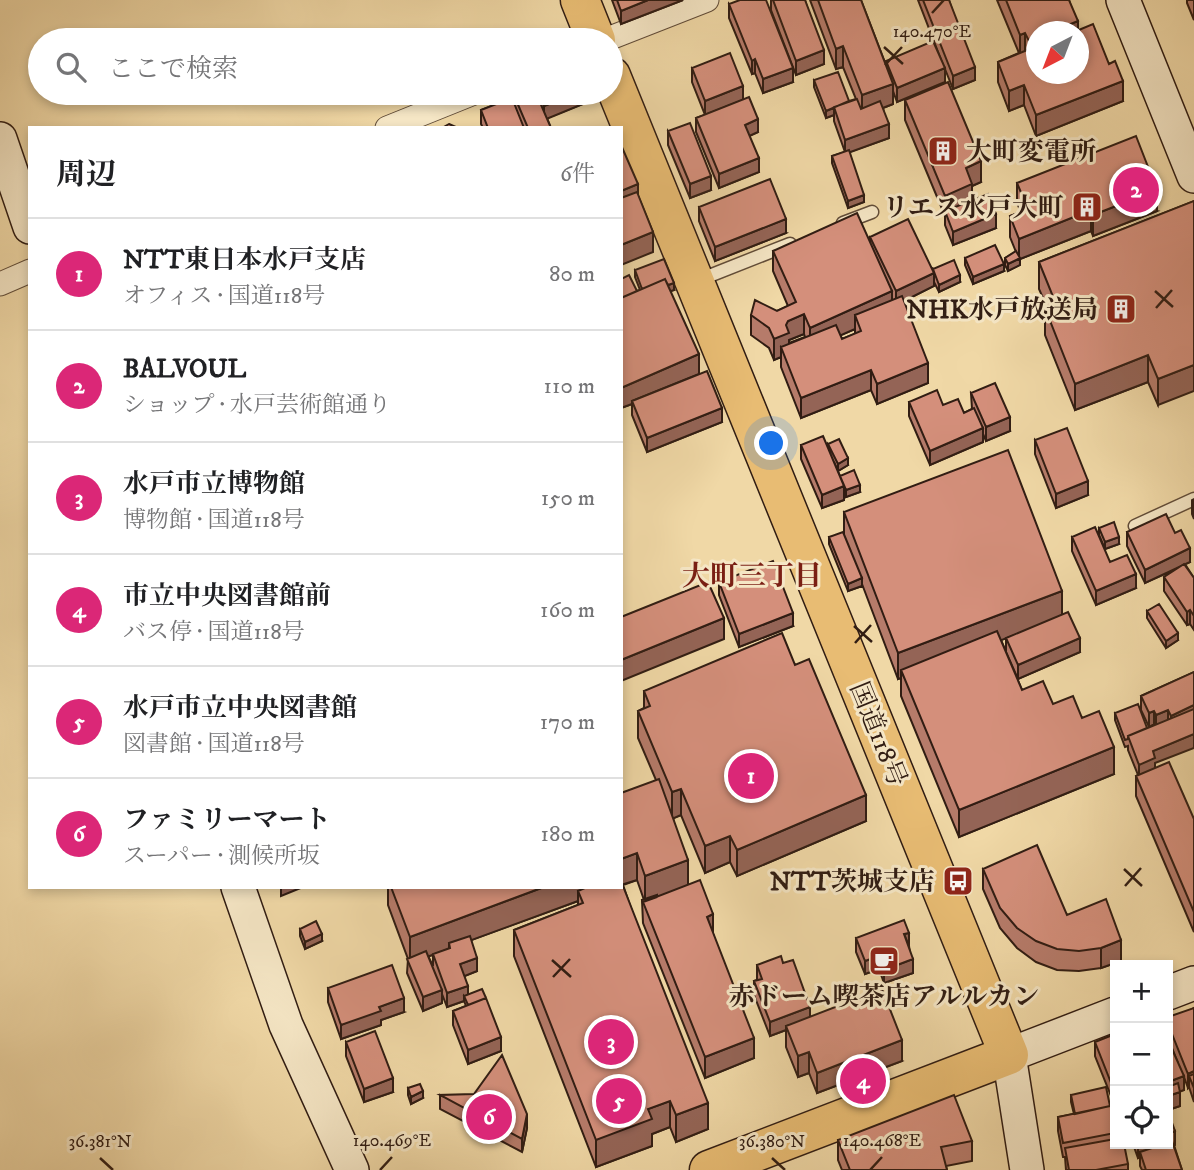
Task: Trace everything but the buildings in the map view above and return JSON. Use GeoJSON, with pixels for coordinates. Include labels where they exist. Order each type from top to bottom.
{"type":"FeatureCollection","features":[{"type":"Feature","properties":{"kind":"highway"},"geometry":{"type":"LineString","coordinates":[[580,0],[591,28]]}},
{"type":"Feature","properties":{"kind":"highway","name":"国道118号"},"geometry":{"type":"LineString","coordinates":[[623,105],[1009,1055]]}},
{"type":"Feature","properties":{"kind":"highway"},"geometry":{"type":"LineString","coordinates":[[709,1170],[1009,1055]]}},
{"type":"Feature","properties":{"kind":"street"},"geometry":{"type":"LineString","coordinates":[[623,33],[708,0]]}},
{"type":"Feature","properties":{"kind":"street"},"geometry":{"type":"LineString","coordinates":[[1123,0],[1194,176]]}},
{"type":"Feature","properties":{"kind":"street"},"geometry":{"type":"LineString","coordinates":[[392,126],[444,105]]}},
{"type":"Feature","properties":{"kind":"street"},"geometry":{"type":"LineString","coordinates":[[2,150],[28,222]]}},
{"type":"Feature","properties":{"kind":"street"},"geometry":{"type":"LineString","coordinates":[[0,284],[28,272]]}},
{"type":"Feature","properties":{"kind":"street"},"geometry":{"type":"LineString","coordinates":[[239,889],[286,1025],[341,1166]]}},
{"type":"Feature","properties":{"kind":"street"},"geometry":{"type":"LineString","coordinates":[[1173,991],[1194,983]]}},
{"type":"Feature","properties":{"kind":"street"},"geometry":{"type":"LineString","coordinates":[[1027,1170],[1009,1055],[1110,1016]]}},
{"type":"Feature","properties":{"kind":"lane"},"geometry":{"type":"LineString","coordinates":[[834,227],[872,212]]}},
{"type":"Feature","properties":{"kind":"lane"},"geometry":{"type":"LineString","coordinates":[[695,281],[796,242]]}},
{"type":"Feature","properties":{"kind":"lane"},"geometry":{"type":"LineString","coordinates":[[1135,526],[1194,499]]}},
{"type":"Feature","properties":{"kind":"place","name":"大町変電所"},"geometry":{"type":"Point","coordinates":[943,151]}},
{"type":"Feature","properties":{"kind":"place","name":"BALVOUL"},"geometry":{"type":"Point","coordinates":[1136,190]}},
{"type":"Feature","properties":{"kind":"place","name":"リエス水戸大町"},"geometry":{"type":"Point","coordinates":[1087,207]}},
{"type":"Feature","properties":{"kind":"place","name":"NHK水戸放送局"},"geometry":{"type":"Point","coordinates":[1121,309]}},
{"type":"Feature","properties":{"kind":"place","name":"NTT東日本水戸支店"},"geometry":{"type":"Point","coordinates":[751,776]}},
{"type":"Feature","properties":{"kind":"place","name":"NTT茨城支店"},"geometry":{"type":"Point","coordinates":[958,881]}},
{"type":"Feature","properties":{"kind":"place","name":"赤ドーム喫茶店アルルカン"},"geometry":{"type":"Point","coordinates":[884,961]}},
{"type":"Feature","properties":{"kind":"place","name":"水戸市立博物館"},"geometry":{"type":"Point","coordinates":[611,1042]}},
{"type":"Feature","properties":{"kind":"place","name":"市立中央図書館前"},"geometry":{"type":"Point","coordinates":[863,1081]}},
{"type":"Feature","properties":{"kind":"place","name":"水戸市立中央図書館"},"geometry":{"type":"Point","coordinates":[619,1101]}},
{"type":"Feature","properties":{"kind":"place","name":"ファミリーマート"},"geometry":{"type":"Point","coordinates":[489,1117]}},
{"type":"Feature","properties":{"kind":"district","name":"大町三丁目"},"geometry":{"type":"Point","coordinates":[752,575]}}]}
